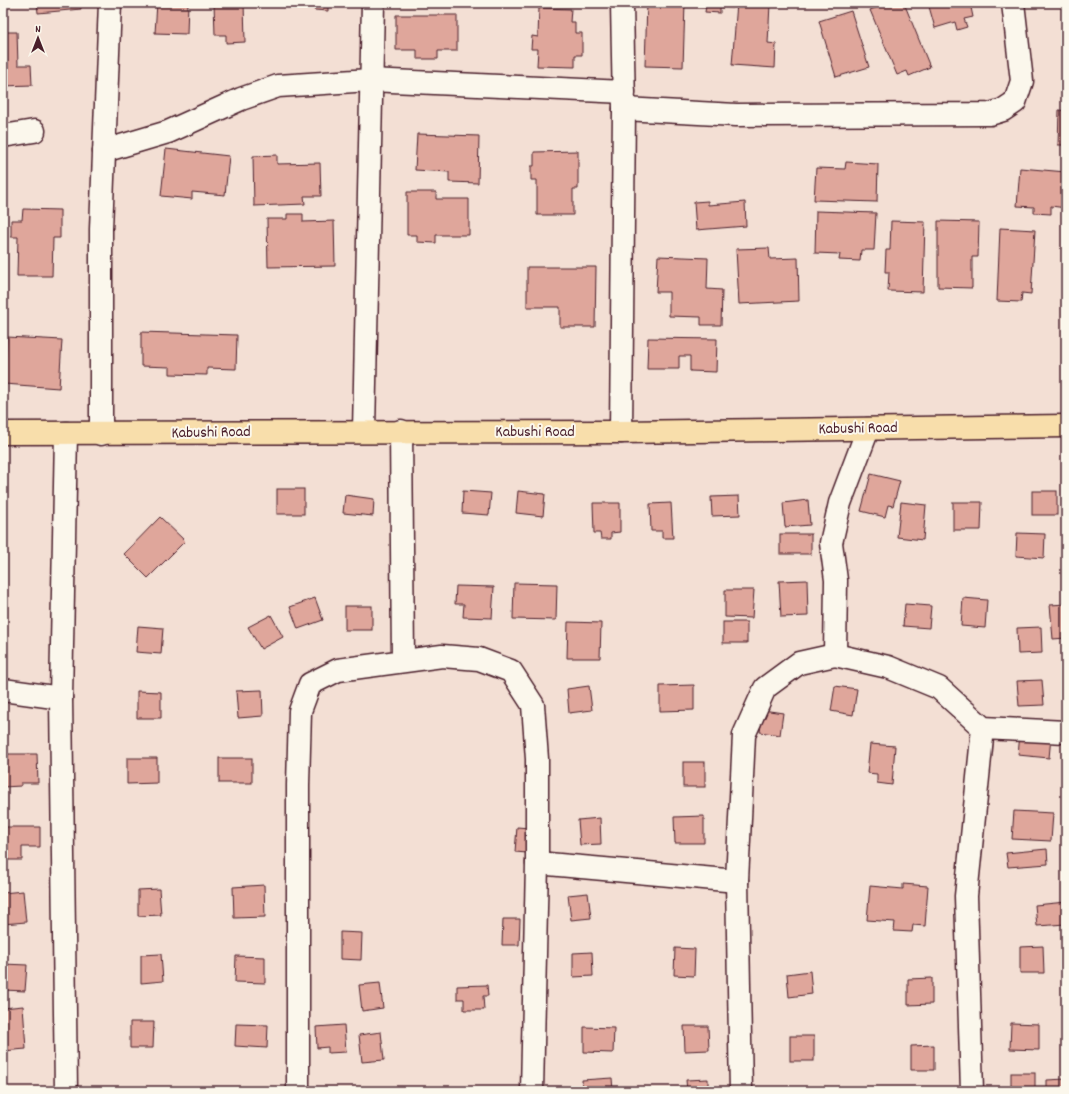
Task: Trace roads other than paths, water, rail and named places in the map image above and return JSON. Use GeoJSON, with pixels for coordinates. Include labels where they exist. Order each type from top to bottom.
{"type":"FeatureCollection","features":[{"type":"Feature","properties":{"kind":"main road","name":"Kabushi Road"},"geometry":{"type":"LineString","coordinates":[[3,433],[101,434],[364,431],[621,432],[1066,426]]}},
{"type":"Feature","properties":{"kind":"street"},"geometry":{"type":"LineString","coordinates":[[101,434],[101,229],[110,3]]}},
{"type":"Feature","properties":{"kind":"street"},"geometry":{"type":"LineString","coordinates":[[364,431],[370,80],[373,3]]}},
{"type":"Feature","properties":{"kind":"street"},"geometry":{"type":"LineString","coordinates":[[621,432],[624,100],[622,3]]}},
{"type":"Feature","properties":{"kind":"street"},"geometry":{"type":"LineString","coordinates":[[104,151],[168,132],[241,99],[278,86],[370,80],[624,100],[736,115],[990,114],[1003,110],[1015,102],[1022,81],[1013,3]]}},
{"type":"Feature","properties":{"kind":"street"},"geometry":{"type":"LineString","coordinates":[[3,136],[34,131]]}},
{"type":"Feature","properties":{"kind":"street"},"geometry":{"type":"LineString","coordinates":[[835,655],[836,580],[831,543],[840,503],[868,429]]}},
{"type":"Feature","properties":{"kind":"street"},"geometry":{"type":"LineString","coordinates":[[400,431],[403,660]]}},
{"type":"Feature","properties":{"kind":"street"},"geometry":{"type":"LineString","coordinates":[[66,433],[62,698],[66,1091]]}},
{"type":"Feature","properties":{"kind":"street"},"geometry":{"type":"LineString","coordinates":[[740,1091],[737,881],[744,735],[765,688],[799,663],[835,655],[888,667],[939,688],[983,728],[1066,732]]}},
{"type":"Feature","properties":{"kind":"street"},"geometry":{"type":"LineString","coordinates":[[298,1091],[298,786],[300,711],[310,684],[338,670],[403,660],[442,656],[479,659],[511,671],[533,705],[537,759],[537,863],[532,1091]]}},
{"type":"Feature","properties":{"kind":"street"},"geometry":{"type":"LineString","coordinates":[[3,690],[62,698]]}},
{"type":"Feature","properties":{"kind":"street"},"geometry":{"type":"LineString","coordinates":[[972,1091],[966,896],[983,728]]}},
{"type":"Feature","properties":{"kind":"street"},"geometry":{"type":"LineString","coordinates":[[537,863],[737,881]]}}]}
